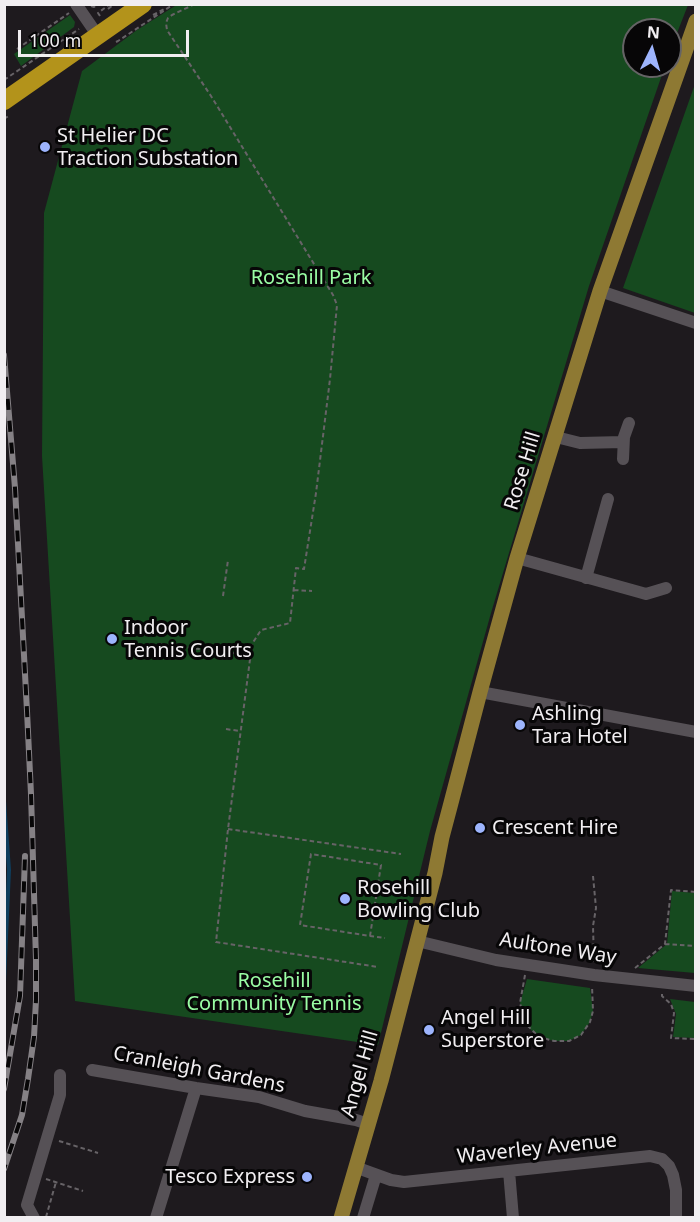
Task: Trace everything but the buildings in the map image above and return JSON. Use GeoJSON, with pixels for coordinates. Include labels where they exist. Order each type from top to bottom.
{"type":"FeatureCollection","features":[{"type":"Feature","properties":{"kind":"highway"},"geometry":{"type":"LineString","coordinates":[[4,101],[143,4]]}},
{"type":"Feature","properties":{"kind":"main road","name":"Rose Hill"},"geometry":{"type":"LineString","coordinates":[[417,941],[480,692],[518,558],[600,291],[696,21]]}},
{"type":"Feature","properties":{"kind":"main road","name":"Angel Hill"},"geometry":{"type":"LineString","coordinates":[[341,1218],[402,1003],[417,941]]}},
{"type":"Feature","properties":{"kind":"street"},"geometry":{"type":"LineString","coordinates":[[80,5],[98,36]]}},
{"type":"Feature","properties":{"kind":"street"},"geometry":{"type":"LineString","coordinates":[[600,291],[696,323]]}},
{"type":"Feature","properties":{"kind":"street"},"geometry":{"type":"LineString","coordinates":[[623,459],[623,442],[629,423]]}},
{"type":"Feature","properties":{"kind":"street"},"geometry":{"type":"LineString","coordinates":[[555,437],[580,443],[623,442]]}},
{"type":"Feature","properties":{"kind":"street"},"geometry":{"type":"LineString","coordinates":[[586,578],[608,499]]}},
{"type":"Feature","properties":{"kind":"street"},"geometry":{"type":"LineString","coordinates":[[518,558],[646,594],[666,588]]}},
{"type":"Feature","properties":{"kind":"street"},"geometry":{"type":"LineString","coordinates":[[480,692],[696,732]]}},
{"type":"Feature","properties":{"kind":"street","name":"Aultone Way"},"geometry":{"type":"LineString","coordinates":[[417,941],[496,960],[594,975],[696,986]]}},
{"type":"Feature","properties":{"kind":"street","name":"Cranleigh Gardens"},"geometry":{"type":"LineString","coordinates":[[92,1070],[259,1097],[305,1111],[368,1124]]}},
{"type":"Feature","properties":{"kind":"street"},"geometry":{"type":"LineString","coordinates":[[34,1218],[27,1205],[60,1095],[60,1075]]}},
{"type":"Feature","properties":{"kind":"street"},"geometry":{"type":"LineString","coordinates":[[156,1218],[196,1088]]}},
{"type":"Feature","properties":{"kind":"street","name":"Waverley Avenue"},"geometry":{"type":"LineString","coordinates":[[355,1167],[391,1180],[404,1182],[650,1156],[662,1159],[674,1175],[676,1218]]}},
{"type":"Feature","properties":{"kind":"street"},"geometry":{"type":"LineString","coordinates":[[509,1172],[513,1218]]}},
{"type":"Feature","properties":{"kind":"street"},"geometry":{"type":"LineString","coordinates":[[363,1218],[376,1174]]}},
{"type":"Feature","properties":{"kind":"path"},"geometry":{"type":"LineString","coordinates":[[17,49],[80,5],[94,7],[98,4]]}},
{"type":"Feature","properties":{"kind":"path"},"geometry":{"type":"LineString","coordinates":[[195,4],[187,6],[168,18],[167,30],[211,96],[337,304],[316,493],[304,569],[296,568],[290,623],[261,630],[252,644],[216,942],[378,967]]}},
{"type":"Feature","properties":{"kind":"path"},"geometry":{"type":"LineString","coordinates":[[4,80],[76,31]]}},
{"type":"Feature","properties":{"kind":"path"},"geometry":{"type":"LineString","coordinates":[[223,596],[228,560]]}},
{"type":"Feature","properties":{"kind":"path"},"geometry":{"type":"LineString","coordinates":[[293,590],[312,591]]}},
{"type":"Feature","properties":{"kind":"path"},"geometry":{"type":"LineString","coordinates":[[158,644],[250,655]]}},
{"type":"Feature","properties":{"kind":"path"},"geometry":{"type":"LineString","coordinates":[[226,729],[240,731]]}},
{"type":"Feature","properties":{"kind":"path"},"geometry":{"type":"LineString","coordinates":[[228,830],[401,854]]}},
{"type":"Feature","properties":{"kind":"path"},"geometry":{"type":"LineString","coordinates":[[370,936],[381,865],[311,854],[300,925],[370,936],[385,938]]}},
{"type":"Feature","properties":{"kind":"path"},"geometry":{"type":"LineString","coordinates":[[525,975],[520,1003],[525,1023],[539,1037],[554,1041],[569,1041],[580,1035],[590,1022],[593,1011],[591,991],[594,975],[593,926],[596,908],[593,876]]}},
{"type":"Feature","properties":{"kind":"path"},"geometry":{"type":"LineString","coordinates":[[664,944],[670,890],[696,892]]}},
{"type":"Feature","properties":{"kind":"path"},"geometry":{"type":"LineString","coordinates":[[634,979],[635,967],[664,944],[696,946]]}},
{"type":"Feature","properties":{"kind":"path"},"geometry":{"type":"LineString","coordinates":[[663,983],[662,996],[671,1004],[674,1013],[671,1038],[696,1039]]}},
{"type":"Feature","properties":{"kind":"path"},"geometry":{"type":"LineString","coordinates":[[48,1138],[98,1154]]}},
{"type":"Feature","properties":{"kind":"path"},"geometry":{"type":"LineString","coordinates":[[36,1176],[83,1191]]}},
{"type":"Feature","properties":{"kind":"path"},"geometry":{"type":"LineString","coordinates":[[46,1218],[56,1182]]}},
{"type":"Feature","properties":{"kind":"green space","name":"Rosehill Park"},"geometry":{"type":"Polygon","coordinates":[[[178,4],[688,5],[682,20],[682,18],[622,18],[622,78],[661,78],[589,286],[491,613],[430,831],[378,1045],[75,1001],[42,456],[44,213],[82,71],[137,30],[178,4]]]}},
{"type":"Feature","properties":{"kind":"green space"},"geometry":{"type":"Polygon","coordinates":[[[70,15],[75,22],[74,27],[21,66],[14,54],[70,15]]]}},
{"type":"Feature","properties":{"kind":"green space"},"geometry":{"type":"Polygon","coordinates":[[[695,84],[695,313],[623,288],[695,84]]]}},
{"type":"Feature","properties":{"kind":"green space"},"geometry":{"type":"Polygon","coordinates":[[[672,891],[695,893],[695,973],[638,968],[667,944],[672,891]]]}},
{"type":"Feature","properties":{"kind":"green space"},"geometry":{"type":"Polygon","coordinates":[[[527,979],[590,988],[593,1011],[590,1022],[581,1035],[569,1041],[554,1041],[539,1037],[531,1030],[525,1023],[520,1003],[527,979]]]}},
{"type":"Feature","properties":{"kind":"green space"},"geometry":{"type":"Polygon","coordinates":[[[670,999],[695,1002],[695,1038],[673,1037],[676,1014],[670,999]]]}},
{"type":"Feature","properties":{"kind":"waterway"},"geometry":{"type":"LineString","coordinates":[[4,801],[9,870],[4,982]]}},
{"type":"Feature","properties":{"kind":"railway"},"geometry":{"type":"LineString","coordinates":[[4,355],[15,488],[27,711],[36,960],[34,1037],[28,1079],[22,1115],[4,1169]]}},
{"type":"Feature","properties":{"kind":"railway"},"geometry":{"type":"LineString","coordinates":[[4,1089],[20,996],[25,856]]}},
{"type":"Feature","properties":{"kind":"place","name":"St Helier DC Traction Substation"},"geometry":{"type":"Point","coordinates":[45,147]}},
{"type":"Feature","properties":{"kind":"place","name":"Indoor Tennis Courts"},"geometry":{"type":"Point","coordinates":[112,639]}},
{"type":"Feature","properties":{"kind":"place","name":"Ashling Tara Hotel"},"geometry":{"type":"Point","coordinates":[520,725]}},
{"type":"Feature","properties":{"kind":"place","name":"Crescent Hire"},"geometry":{"type":"Point","coordinates":[480,828]}},
{"type":"Feature","properties":{"kind":"place","name":"Rosehill Bowling Club"},"geometry":{"type":"Point","coordinates":[345,899]}},
{"type":"Feature","properties":{"kind":"place","name":"Angel Hill Superstore"},"geometry":{"type":"Point","coordinates":[429,1030]}},
{"type":"Feature","properties":{"kind":"place","name":"Tesco Express"},"geometry":{"type":"Point","coordinates":[307,1177]}},
{"type":"Feature","properties":{"kind":"park label","name":"Rosehill Community Tennis"},"geometry":{"type":"Point","coordinates":[274,992]}}]}
